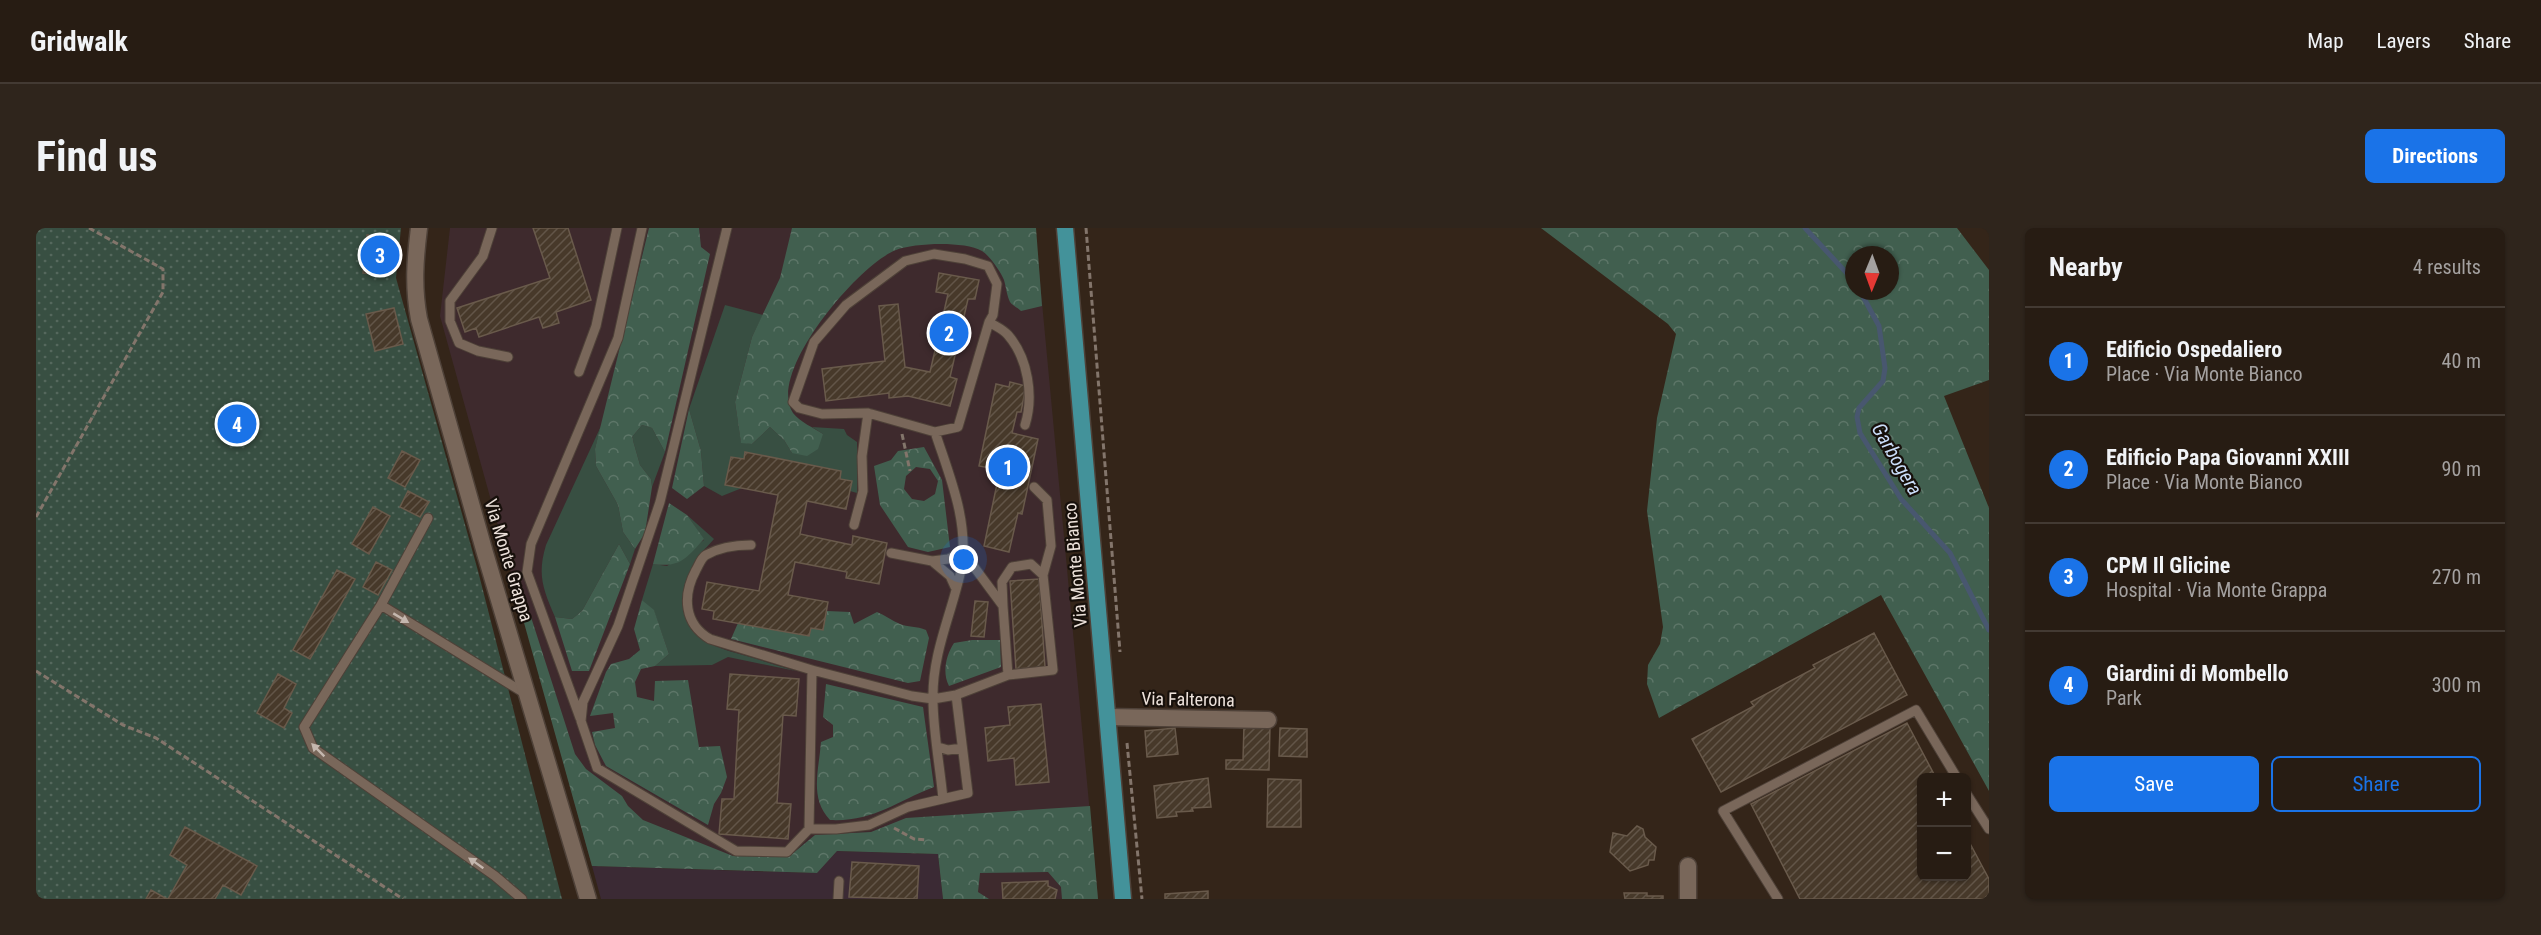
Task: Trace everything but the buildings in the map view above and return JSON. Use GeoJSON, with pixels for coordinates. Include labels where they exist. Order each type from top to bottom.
{"type":"FeatureCollection","features":[{"type":"Feature","properties":{"kind":"main road","name":"Via Monte Bianco"},"geometry":{"type":"LineString","coordinates":[[1065,228],[1124,899]]}},
{"type":"Feature","properties":{"kind":"street","name":"Via Monte Grappa"},"geometry":{"type":"LineString","coordinates":[[419,228],[414,265],[414,292],[419,318],[485,553],[530,696],[588,899]]}},
{"type":"Feature","properties":{"kind":"street","name":"Via Falterona"},"geometry":{"type":"LineString","coordinates":[[1108,717],[1268,720]]}},
{"type":"Feature","properties":{"kind":"street"},"geometry":{"type":"LineString","coordinates":[[1688,866],[1688,899]]}},
{"type":"Feature","properties":{"kind":"lane"},"geometry":{"type":"LineString","coordinates":[[492,228],[483,256],[450,301],[450,321],[459,343],[478,351],[508,357]]}},
{"type":"Feature","properties":{"kind":"lane"},"geometry":{"type":"LineString","coordinates":[[579,372],[596,327],[617,228]]}},
{"type":"Feature","properties":{"kind":"lane"},"geometry":{"type":"LineString","coordinates":[[642,228],[618,338],[531,544],[527,572],[597,768],[736,851],[787,852],[809,830],[869,825],[908,807],[968,793],[956,695]]}},
{"type":"Feature","properties":{"kind":"lane"},"geometry":{"type":"LineString","coordinates":[[581,721],[583,702],[618,626],[660,502],[727,228]]}},
{"type":"Feature","properties":{"kind":"lane"},"geometry":{"type":"LineString","coordinates":[[934,254],[965,259],[988,266],[997,284],[993,315],[988,322],[958,427],[935,432],[868,413],[822,414],[800,408],[793,402],[814,342],[846,305],[905,261],[934,254]]}},
{"type":"Feature","properties":{"kind":"lane"},"geometry":{"type":"LineString","coordinates":[[988,322],[1006,333],[1019,350],[1028,380],[1029,413],[1025,425]]}},
{"type":"Feature","properties":{"kind":"lane"},"geometry":{"type":"LineString","coordinates":[[854,525],[863,491],[862,456],[868,413]]}},
{"type":"Feature","properties":{"kind":"lane"},"geometry":{"type":"LineString","coordinates":[[935,432],[957,500],[963,552],[942,632],[933,699],[943,799]]}},
{"type":"Feature","properties":{"kind":"lane"},"geometry":{"type":"LineString","coordinates":[[751,545],[730,545],[704,556],[690,581],[687,610],[697,631],[710,639],[812,670],[912,696],[933,699],[956,695],[1008,675],[1053,670],[1043,575],[1052,546],[1047,500],[1034,487]]}},
{"type":"Feature","properties":{"kind":"lane"},"geometry":{"type":"LineString","coordinates":[[428,518],[381,605],[304,727],[313,748],[495,876],[522,899]]}},
{"type":"Feature","properties":{"kind":"lane"},"geometry":{"type":"LineString","coordinates":[[891,552],[932,561],[948,560],[963,552]]}},
{"type":"Feature","properties":{"kind":"lane"},"geometry":{"type":"LineString","coordinates":[[963,552],[1003,606]]}},
{"type":"Feature","properties":{"kind":"lane"},"geometry":{"type":"LineString","coordinates":[[932,561],[950,576],[955,587]]}},
{"type":"Feature","properties":{"kind":"lane"},"geometry":{"type":"LineString","coordinates":[[1008,675],[1002,582],[1012,567],[1031,564],[1043,575]]}},
{"type":"Feature","properties":{"kind":"lane"},"geometry":{"type":"LineString","coordinates":[[381,605],[530,696]]}},
{"type":"Feature","properties":{"kind":"lane"},"geometry":{"type":"LineString","coordinates":[[809,830],[812,670]]}},
{"type":"Feature","properties":{"kind":"lane"},"geometry":{"type":"LineString","coordinates":[[1778,899],[1723,811],[1916,710],[1955,773]]}},
{"type":"Feature","properties":{"kind":"lane"},"geometry":{"type":"LineString","coordinates":[[938,747],[948,750],[963,748]]}},
{"type":"Feature","properties":{"kind":"lane"},"geometry":{"type":"LineString","coordinates":[[1971,801],[1989,829]]}},
{"type":"Feature","properties":{"kind":"lane"},"geometry":{"type":"LineString","coordinates":[[838,899],[839,881]]}},
{"type":"Feature","properties":{"kind":"path"},"geometry":{"type":"LineString","coordinates":[[36,517],[163,292],[163,269],[89,228]]}},
{"type":"Feature","properties":{"kind":"path"},"geometry":{"type":"LineString","coordinates":[[1086,228],[1120,657]]}},
{"type":"Feature","properties":{"kind":"path"},"geometry":{"type":"LineString","coordinates":[[900,422],[910,471]]}},
{"type":"Feature","properties":{"kind":"path"},"geometry":{"type":"LineString","coordinates":[[36,671],[123,724],[156,738],[403,899]]}},
{"type":"Feature","properties":{"kind":"path"},"geometry":{"type":"LineString","coordinates":[[1125,717],[1142,899]]}},
{"type":"Feature","properties":{"kind":"path"},"geometry":{"type":"LineString","coordinates":[[884,818],[900,833],[914,839],[927,840]]}},
{"type":"Feature","properties":{"kind":"shaded area"},"geometry":{"type":"Polygon","coordinates":[[[450,228],[1035,228],[1098,899],[943,899],[938,854],[837,851],[817,873],[592,866],[440,316],[450,228]]]}},
{"type":"Feature","properties":{"kind":"shaded area"},"geometry":{"type":"Polygon","coordinates":[[[837,851],[938,854],[943,899],[601,899],[592,866],[816,873],[837,851]]]}},
{"type":"Feature","properties":{"kind":"green space"},"geometry":{"type":"Polygon","coordinates":[[[36,228],[401,228],[396,278],[478,571],[562,899],[36,899],[36,228]]]}},
{"type":"Feature","properties":{"kind":"green space"},"geometry":{"type":"Polygon","coordinates":[[[649,228],[699,228],[701,247],[710,254],[665,452],[652,428],[642,425],[632,437],[640,465],[651,479],[652,487],[645,533],[635,549],[623,532],[618,505],[596,466],[595,449],[649,228]]]}},
{"type":"Feature","properties":{"kind":"green space"},"geometry":{"type":"Polygon","coordinates":[[[792,228],[1036,228],[1042,306],[1021,311],[1012,304],[998,268],[982,251],[952,244],[915,246],[896,250],[880,259],[840,297],[820,322],[792,373],[788,395],[793,413],[823,434],[818,449],[807,456],[792,453],[784,440],[770,427],[752,444],[741,443],[735,402],[752,337],[780,278],[792,228]]]}},
{"type":"Feature","properties":{"kind":"green space"},"geometry":{"type":"Polygon","coordinates":[[[1541,228],[1957,228],[1989,270],[1989,380],[1944,396],[1989,508],[1989,791],[1881,595],[1659,718],[1647,684],[1648,665],[1660,644],[1663,627],[1647,511],[1657,418],[1676,334],[1668,324],[1541,228]]]}},
{"type":"Feature","properties":{"kind":"green space"},"geometry":{"type":"Polygon","coordinates":[[[725,305],[763,315],[752,337],[735,402],[741,442],[752,444],[770,427],[784,440],[792,453],[823,434],[812,427],[844,429],[847,435],[857,442],[857,493],[850,491],[851,481],[840,479],[841,471],[745,453],[744,459],[731,457],[725,484],[742,488],[722,496],[704,486],[701,451],[689,409],[725,305]]]}},
{"type":"Feature","properties":{"kind":"green space"},"geometry":{"type":"Polygon","coordinates":[[[689,409],[701,451],[704,486],[687,499],[672,488],[689,409]]]}},
{"type":"Feature","properties":{"kind":"green space"},"geometry":{"type":"Polygon","coordinates":[[[642,425],[652,428],[665,452],[652,487],[651,479],[640,465],[632,437],[642,425]]]}},
{"type":"Feature","properties":{"kind":"green space"},"geometry":{"type":"Polygon","coordinates":[[[601,426],[595,449],[596,466],[618,505],[623,532],[635,549],[630,564],[619,544],[582,611],[572,619],[555,617],[543,582],[543,556],[601,426]]]}},
{"type":"Feature","properties":{"kind":"green space"},"geometry":{"type":"Polygon","coordinates":[[[924,447],[942,480],[950,547],[928,552],[908,547],[880,505],[874,466],[891,460],[898,451],[924,447]],[[916,467],[906,476],[904,489],[912,499],[924,501],[935,494],[938,481],[930,469],[916,467]]]}},
{"type":"Feature","properties":{"kind":"green space"},"geometry":{"type":"Polygon","coordinates":[[[669,503],[687,515],[704,539],[677,563],[653,564],[669,503]]]}},
{"type":"Feature","properties":{"kind":"green space"},"geometry":{"type":"Polygon","coordinates":[[[687,515],[714,539],[697,558],[689,575],[685,609],[692,630],[708,643],[718,647],[796,671],[728,657],[712,665],[655,666],[669,654],[654,611],[642,600],[653,564],[667,566],[704,540],[687,515]]]}},
{"type":"Feature","properties":{"kind":"green space"},"geometry":{"type":"Polygon","coordinates":[[[619,544],[630,564],[589,671],[572,671],[555,617],[572,619],[582,611],[619,544]]]}},
{"type":"Feature","properties":{"kind":"green space"},"geometry":{"type":"Polygon","coordinates":[[[642,600],[654,610],[669,654],[655,666],[641,669],[635,682],[637,697],[654,701],[655,681],[688,680],[699,747],[720,746],[727,777],[714,804],[708,825],[606,766],[595,745],[592,732],[615,728],[613,713],[590,716],[611,664],[629,659],[640,650],[634,629],[642,600]]]}},
{"type":"Feature","properties":{"kind":"green space"},"geometry":{"type":"Polygon","coordinates":[[[827,611],[850,612],[854,624],[877,612],[900,624],[926,630],[929,638],[920,681],[908,683],[731,639],[738,623],[809,636],[811,628],[823,630],[827,611]]]}},
{"type":"Feature","properties":{"kind":"green space"},"geometry":{"type":"Polygon","coordinates":[[[521,612],[530,614],[575,754],[586,769],[622,796],[628,806],[643,820],[733,856],[792,854],[815,835],[871,832],[906,818],[1090,806],[1098,899],[1062,899],[1061,887],[1048,872],[980,873],[978,892],[989,899],[943,899],[938,854],[837,851],[817,873],[592,866],[521,612]]]}},
{"type":"Feature","properties":{"kind":"green space"},"geometry":{"type":"Polygon","coordinates":[[[972,640],[1000,640],[1001,667],[949,686],[945,670],[951,648],[954,643],[972,640]]]}},
{"type":"Feature","properties":{"kind":"green space"},"geometry":{"type":"Polygon","coordinates":[[[826,684],[923,707],[934,787],[872,814],[845,820],[830,820],[819,802],[817,793],[821,742],[833,737],[833,725],[823,717],[826,684]]]}},
{"type":"Feature","properties":{"kind":"waterway","name":"Garbogera"},"geometry":{"type":"LineString","coordinates":[[1805,228],[1845,271]]}},
{"type":"Feature","properties":{"kind":"waterway","name":"Garbogera"},"geometry":{"type":"LineString","coordinates":[[1865,300],[1879,326],[1885,368],[1883,381],[1859,408],[1857,417],[1860,433],[1901,499],[1950,553],[1989,630]]}},
{"type":"Feature","properties":{"kind":"place","name":"CPM Il Glicine"},"geometry":{"type":"Point","coordinates":[380,255]}},
{"type":"Feature","properties":{"kind":"place","name":"Edificio Papa Giovanni XXIII"},"geometry":{"type":"Point","coordinates":[949,333]}},
{"type":"Feature","properties":{"kind":"place","name":"Giardini di Mombello"},"geometry":{"type":"Point","coordinates":[237,424]}},
{"type":"Feature","properties":{"kind":"place","name":"Edificio Ospedaliero"},"geometry":{"type":"Point","coordinates":[1008,467]}}]}
